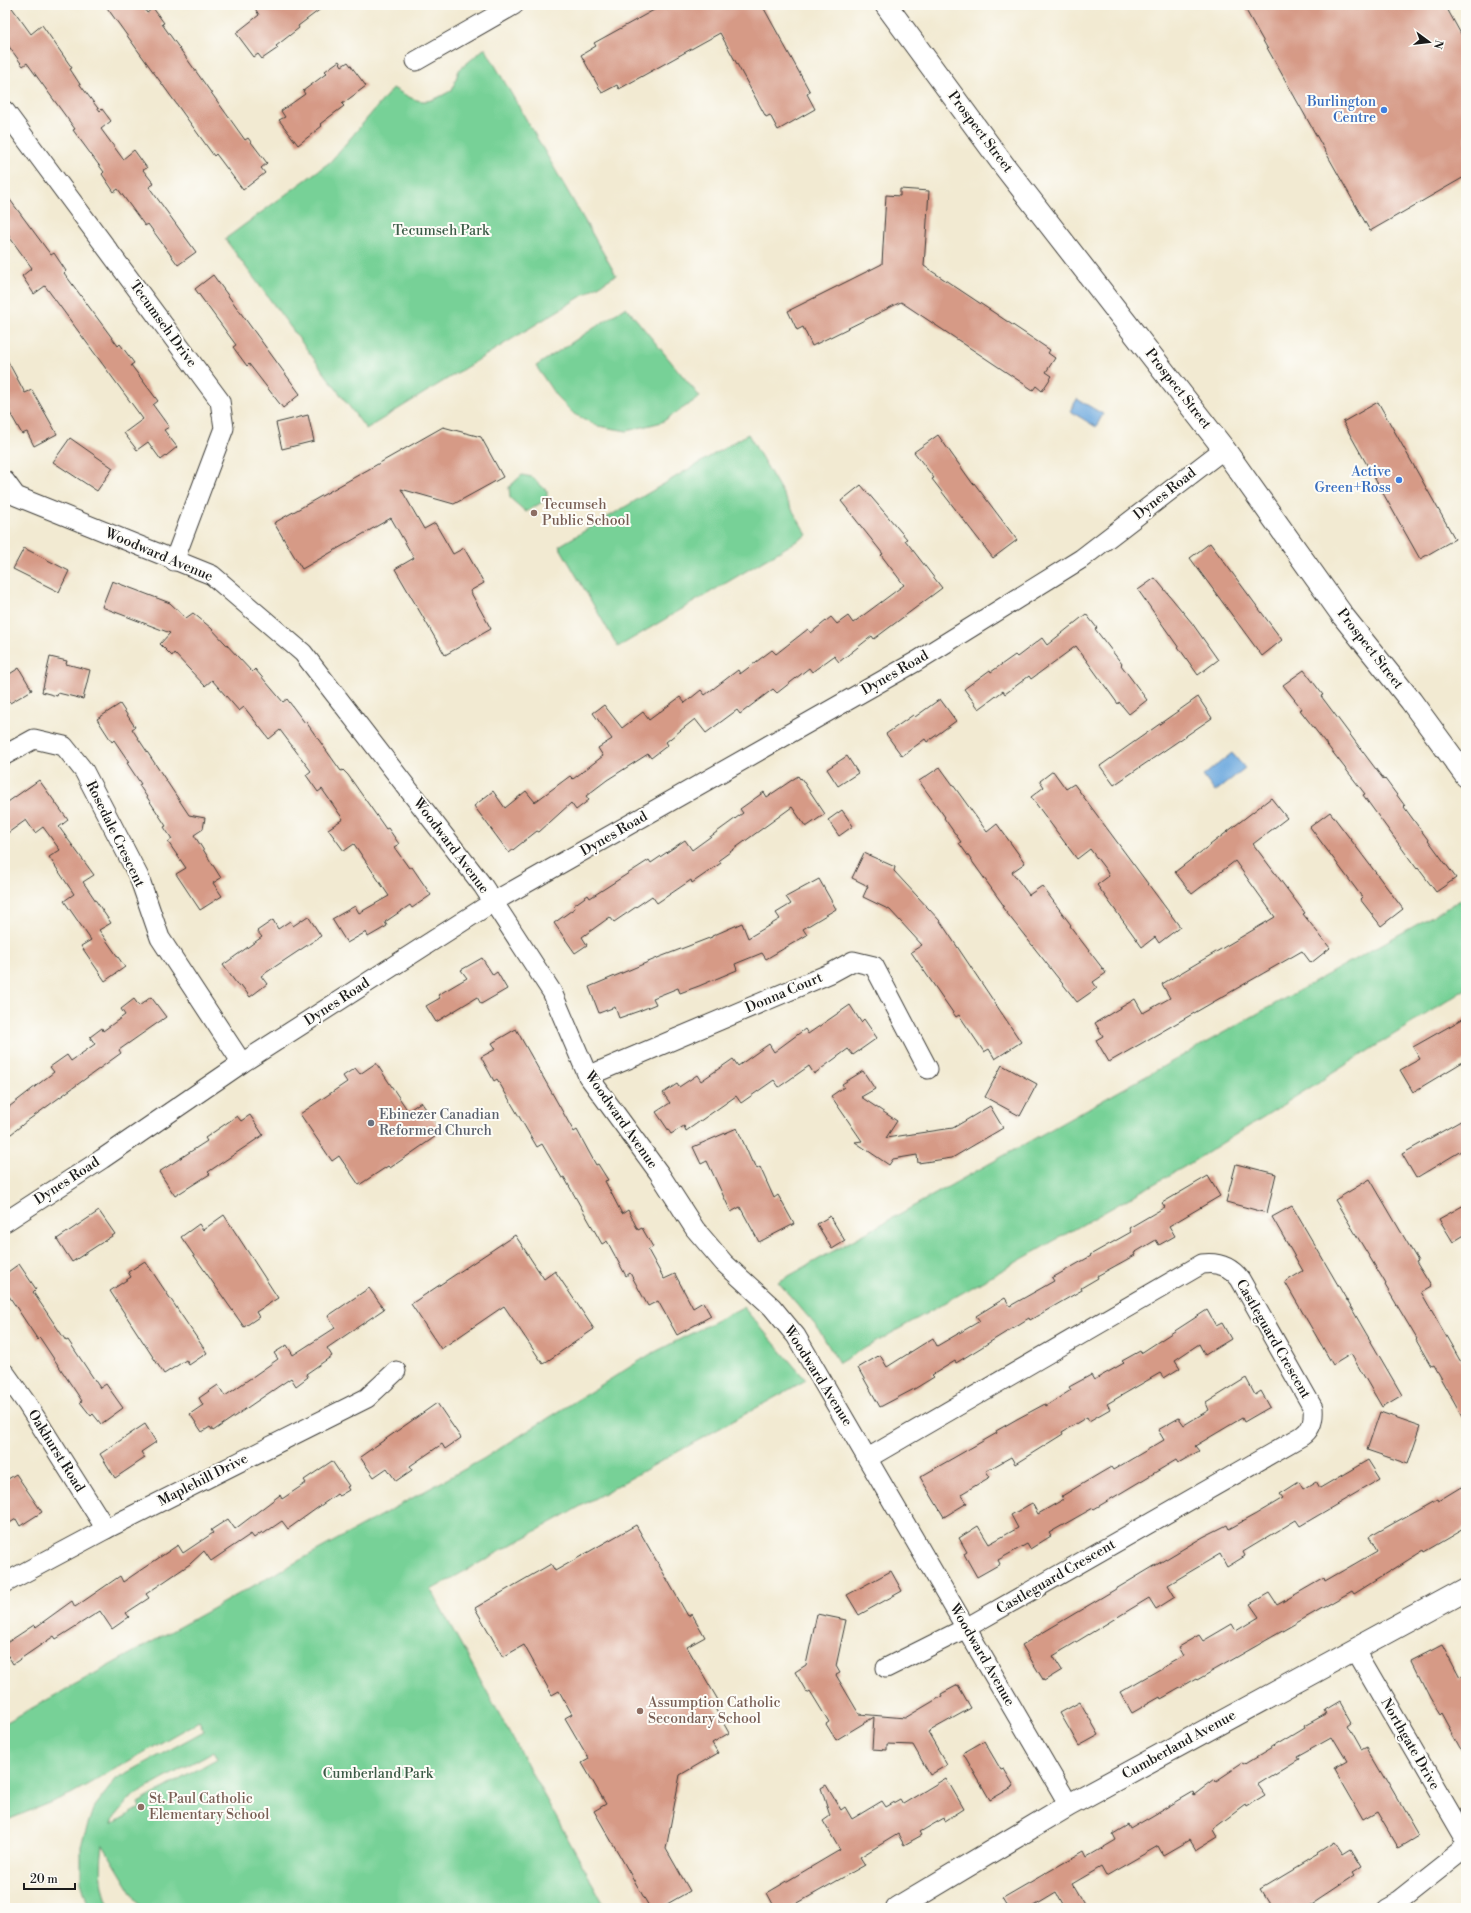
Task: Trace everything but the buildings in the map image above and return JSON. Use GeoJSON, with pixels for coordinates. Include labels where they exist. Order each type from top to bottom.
{"type":"FeatureCollection","features":[{"type":"Feature","properties":{"kind":"street"},"geometry":{"type":"LineString","coordinates":[[416,61],[514,5]]}},
{"type":"Feature","properties":{"kind":"street","name":"Prospect Street"},"geometry":{"type":"LineString","coordinates":[[886,5],[1005,167],[1224,448],[1343,616],[1411,701],[1466,776]]}},
{"type":"Feature","properties":{"kind":"street","name":"Tecumseh Drive"},"geometry":{"type":"LineString","coordinates":[[5,111],[220,401],[224,428],[174,561]]}},
{"type":"Feature","properties":{"kind":"street","name":"Dynes Road"},"geometry":{"type":"LineString","coordinates":[[5,1222],[102,1159],[242,1063],[493,902],[917,661],[1075,563],[1224,448]]}},
{"type":"Feature","properties":{"kind":"street","name":"Woodward Avenue"},"geometry":{"type":"LineString","coordinates":[[5,481],[10,499],[212,575],[303,653],[358,723],[493,902],[552,992],[588,1076],[658,1173],[696,1229],[724,1263],[772,1307],[796,1336],[1068,1805]]}},
{"type":"Feature","properties":{"kind":"street","name":"Rosedale Crescent"},"geometry":{"type":"LineString","coordinates":[[5,756],[34,739],[64,746],[84,771],[139,877],[160,938],[242,1063]]}},
{"type":"Feature","properties":{"kind":"street","name":"Donna Court"},"geometry":{"type":"LineString","coordinates":[[588,1076],[831,973],[853,961],[874,966],[928,1069]]}},
{"type":"Feature","properties":{"kind":"street","name":"Castleguard Crescent"},"geometry":{"type":"LineString","coordinates":[[868,1458],[1202,1264],[1213,1262],[1225,1266],[1234,1272],[1240,1279],[1313,1408],[1314,1418],[1308,1431],[966,1628],[886,1668]]}},
{"type":"Feature","properties":{"kind":"street","name":"Maplehill Drive"},"geometry":{"type":"LineString","coordinates":[[5,1583],[106,1529],[367,1398],[396,1371]]}},
{"type":"Feature","properties":{"kind":"street","name":"Oakhurst Road"},"geometry":{"type":"LineString","coordinates":[[5,1373],[27,1404],[106,1529]]}},
{"type":"Feature","properties":{"kind":"street","name":"Cumberland Avenue"},"geometry":{"type":"LineString","coordinates":[[897,1908],[1068,1805],[1466,1588]]}},
{"type":"Feature","properties":{"kind":"street","name":"Northgate Drive"},"geometry":{"type":"LineString","coordinates":[[1355,1649],[1466,1840]]}},
{"type":"Feature","properties":{"kind":"street"},"geometry":{"type":"LineString","coordinates":[[1385,1908],[1399,1900],[1466,1847]]}},
{"type":"Feature","properties":{"kind":"green space","name":"Tecumseh Park"},"geometry":{"type":"Polygon","coordinates":[[[485,48],[616,275],[366,429],[225,239],[330,162],[393,88],[416,100],[429,101],[435,99],[452,90],[459,70],[485,48]]]}},
{"type":"Feature","properties":{"kind":"green space"},"geometry":{"type":"Polygon","coordinates":[[[626,307],[700,397],[662,422],[627,431],[598,426],[574,414],[556,396],[536,366],[626,307]]]}},
{"type":"Feature","properties":{"kind":"green space"},"geometry":{"type":"Polygon","coordinates":[[[748,434],[807,535],[618,647],[559,546],[748,434]]]}},
{"type":"Feature","properties":{"kind":"green space"},"geometry":{"type":"Polygon","coordinates":[[[522,475],[532,477],[547,491],[547,499],[526,512],[510,498],[509,487],[522,475]]]}},
{"type":"Feature","properties":{"kind":"green space"},"geometry":{"type":"Polygon","coordinates":[[[1466,897],[1466,989],[1189,1164],[839,1363],[817,1327],[778,1282],[1466,897]]]}},
{"type":"Feature","properties":{"kind":"green space","name":"Cumberland Park"},"geometry":{"type":"Polygon","coordinates":[[[743,1307],[806,1380],[431,1590],[606,1908],[297,1908],[294,1903],[285,1908],[141,1908],[103,1845],[101,1861],[103,1886],[107,1901],[111,1908],[89,1908],[81,1882],[81,1845],[93,1809],[116,1779],[204,1731],[199,1721],[71,1794],[5,1821],[5,1723],[483,1459],[649,1355],[743,1307]],[[214,1751],[133,1796],[114,1818],[112,1824],[140,1808],[138,1803],[218,1758],[214,1751]]]}},
{"type":"Feature","properties":{"kind":"water"},"geometry":{"type":"Polygon","coordinates":[[[1077,399],[1103,414],[1096,427],[1070,411],[1077,399]]]}},
{"type":"Feature","properties":{"kind":"water"},"geometry":{"type":"Polygon","coordinates":[[[1232,753],[1245,768],[1215,792],[1203,776],[1232,753]]]}},
{"type":"Feature","properties":{"kind":"place","name":"Burlington Centre"},"geometry":{"type":"Point","coordinates":[1384,110]}},
{"type":"Feature","properties":{"kind":"place","name":"Active Green+Ross"},"geometry":{"type":"Point","coordinates":[1399,480]}},
{"type":"Feature","properties":{"kind":"place","name":"Tecumseh Public School"},"geometry":{"type":"Point","coordinates":[534,513]}},
{"type":"Feature","properties":{"kind":"place","name":"Ebinezer Canadian Reformed Church"},"geometry":{"type":"Point","coordinates":[371,1123]}},
{"type":"Feature","properties":{"kind":"place","name":"Assumption Catholic Secondary School"},"geometry":{"type":"Point","coordinates":[640,1711]}},
{"type":"Feature","properties":{"kind":"place","name":"St. Paul Catholic Elementary School"},"geometry":{"type":"Point","coordinates":[141,1807]}}]}
